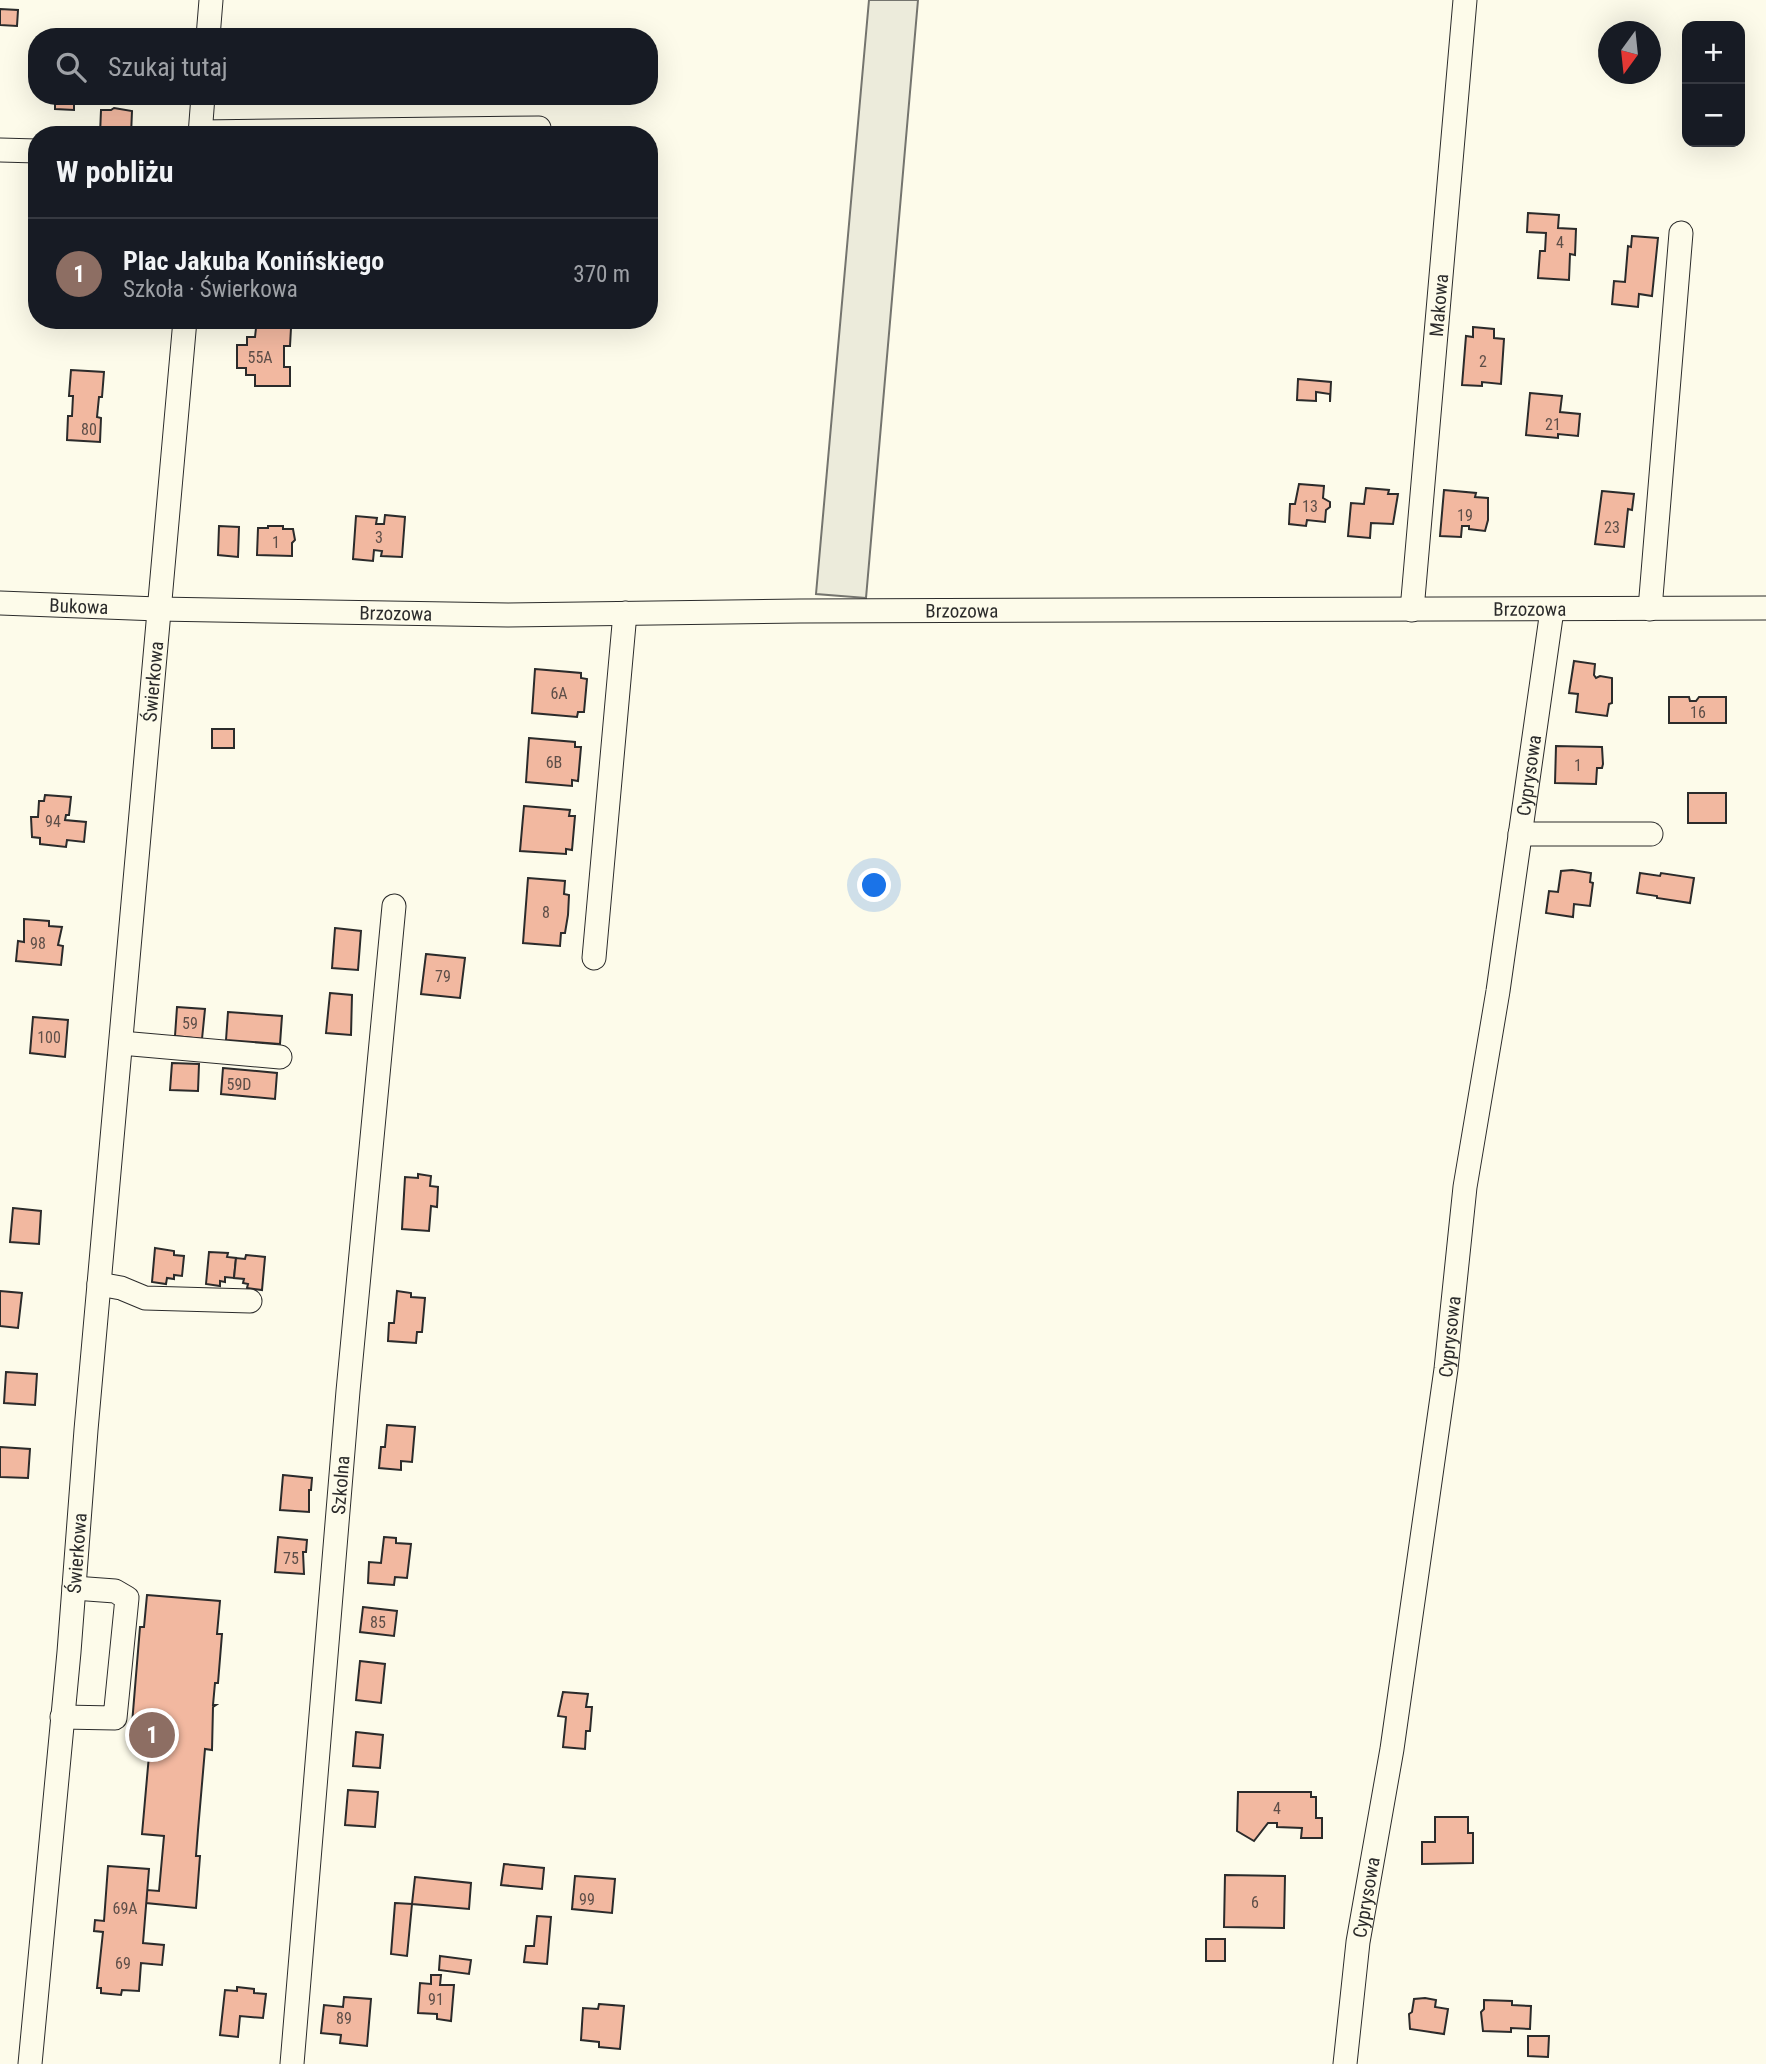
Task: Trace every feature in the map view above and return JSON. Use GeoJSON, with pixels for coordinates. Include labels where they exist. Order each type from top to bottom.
{"type":"FeatureCollection","features":[{"type":"Feature","properties":{"kind":"street"},"geometry":{"type":"LineString","coordinates":[[209,28],[211,0]]}},
{"type":"Feature","properties":{"kind":"street","name":"Makowa"},"geometry":{"type":"LineString","coordinates":[[1412,610],[1465,0]]}},
{"type":"Feature","properties":{"kind":"street"},"geometry":{"type":"LineString","coordinates":[[201,126],[203,105]]}},
{"type":"Feature","properties":{"kind":"street"},"geometry":{"type":"LineString","coordinates":[[0,149],[28,151]]}},
{"type":"Feature","properties":{"kind":"street"},"geometry":{"type":"LineString","coordinates":[[1650,609],[1681,233]]}},
{"type":"Feature","properties":{"kind":"street","name":"Świerkowa"},"geometry":{"type":"LineString","coordinates":[[30,2064],[184,329]]}},
{"type":"Feature","properties":{"kind":"street","name":"Bukowa"},"geometry":{"type":"LineString","coordinates":[[0,603],[158,609]]}},
{"type":"Feature","properties":{"kind":"street","name":"Brzozowa"},"geometry":{"type":"LineString","coordinates":[[158,609],[508,615],[1766,608]]}},
{"type":"Feature","properties":{"kind":"street","name":"Cyprysowa"},"geometry":{"type":"LineString","coordinates":[[1345,2064],[1358,1942],[1392,1749],[1446,1369],[1465,1187],[1498,990],[1552,610]]}},
{"type":"Feature","properties":{"kind":"street"},"geometry":{"type":"LineString","coordinates":[[594,958],[625,613]]}},
{"type":"Feature","properties":{"kind":"street"},"geometry":{"type":"LineString","coordinates":[[1520,834],[1651,834]]}},
{"type":"Feature","properties":{"kind":"street","name":"Szkolna"},"geometry":{"type":"LineString","coordinates":[[292,2064],[347,1405],[394,906]]}},
{"type":"Feature","properties":{"kind":"street"},"geometry":{"type":"LineString","coordinates":[[121,1043],[280,1057]]}},
{"type":"Feature","properties":{"kind":"street"},"geometry":{"type":"LineString","coordinates":[[99,1284],[145,1298],[250,1301]]}},
{"type":"Feature","properties":{"kind":"street"},"geometry":{"type":"LineString","coordinates":[[62,1717],[115,1718],[127,1598],[115,1591],[74,1588]]}},
{"type":"Feature","properties":{"kind":"shaded area"},"geometry":{"type":"Polygon","coordinates":[[[869,0],[918,0],[866,598],[816,594],[869,0]]]}},
{"type":"Feature","properties":{"kind":"building"},"geometry":{"type":"Polygon","coordinates":[[[0,9],[18,10],[17,26],[0,25],[0,9]]]}},
{"type":"Feature","properties":{"kind":"building"},"geometry":{"type":"Polygon","coordinates":[[[55,105],[74,105],[74,110],[55,109],[55,105]]]}},
{"type":"Feature","properties":{"kind":"building"},"geometry":{"type":"Polygon","coordinates":[[[114,108],[132,111],[131,126],[100,126],[101,110],[114,108]]]}},
{"type":"Feature","properties":{"kind":"building"},"geometry":{"type":"Polygon","coordinates":[[[1528,213],[1559,215],[1558,228],[1576,229],[1575,255],[1570,254],[1569,280],[1538,278],[1540,251],[1545,251],[1546,233],[1527,232],[1528,213]]]}},
{"type":"Feature","properties":{"kind":"building"},"geometry":{"type":"Polygon","coordinates":[[[1632,236],[1658,238],[1652,296],[1639,294],[1638,307],[1612,304],[1614,281],[1625,282],[1628,246],[1631,247],[1632,236]]]}},
{"type":"Feature","properties":{"kind":"building"},"geometry":{"type":"Polygon","coordinates":[[[1473,327],[1494,329],[1494,338],[1504,339],[1501,384],[1482,382],[1482,386],[1462,385],[1466,336],[1473,337],[1473,327]]]}},
{"type":"Feature","properties":{"kind":"building"},"geometry":{"type":"Polygon","coordinates":[[[256,329],[291,329],[290,346],[284,346],[284,367],[290,367],[290,386],[255,386],[255,375],[246,375],[246,368],[237,368],[237,345],[247,345],[247,337],[255,337],[256,329]]]}},
{"type":"Feature","properties":{"kind":"building"},"geometry":{"type":"Polygon","coordinates":[[[71,370],[104,372],[97,417],[101,418],[100,442],[67,440],[68,416],[72,416],[73,396],[69,396],[71,370]]]}},
{"type":"Feature","properties":{"kind":"building"},"geometry":{"type":"Polygon","coordinates":[[[1298,379],[1331,382],[1330,402],[1330,394],[1316,392],[1316,401],[1297,400],[1298,379]]]}},
{"type":"Feature","properties":{"kind":"building"},"geometry":{"type":"Polygon","coordinates":[[[1530,393],[1562,396],[1560,412],[1580,414],[1578,436],[1558,434],[1558,438],[1526,435],[1530,393]]]}},
{"type":"Feature","properties":{"kind":"building"},"geometry":{"type":"Polygon","coordinates":[[[1299,484],[1324,486],[1323,498],[1330,502],[1325,522],[1307,520],[1306,526],[1289,524],[1290,504],[1295,504],[1299,484]]]}},
{"type":"Feature","properties":{"kind":"building"},"geometry":{"type":"Polygon","coordinates":[[[1366,488],[1389,490],[1388,494],[1398,494],[1393,524],[1371,523],[1370,538],[1348,536],[1351,503],[1364,504],[1366,488]]]}},
{"type":"Feature","properties":{"kind":"building"},"geometry":{"type":"Polygon","coordinates":[[[1444,490],[1476,493],[1475,497],[1488,498],[1485,531],[1462,526],[1461,537],[1440,536],[1444,490]]]}},
{"type":"Feature","properties":{"kind":"building"},"geometry":{"type":"Polygon","coordinates":[[[1602,491],[1634,494],[1632,510],[1628,509],[1624,547],[1595,544],[1602,491]]]}},
{"type":"Feature","properties":{"kind":"building"},"geometry":{"type":"Polygon","coordinates":[[[385,515],[405,517],[402,557],[381,556],[382,551],[374,550],[373,561],[353,559],[356,516],[377,518],[376,524],[384,524],[385,515]]]}},
{"type":"Feature","properties":{"kind":"building"},"geometry":{"type":"Polygon","coordinates":[[[219,526],[239,527],[238,557],[218,555],[219,526]]]}},
{"type":"Feature","properties":{"kind":"building"},"geometry":{"type":"Polygon","coordinates":[[[268,526],[293,529],[295,540],[292,543],[292,556],[257,555],[258,528],[268,526]]]}},
{"type":"Feature","properties":{"kind":"building"},"geometry":{"type":"Polygon","coordinates":[[[1574,661],[1595,664],[1596,678],[1612,678],[1612,703],[1609,704],[1607,716],[1576,712],[1578,694],[1569,693],[1574,661]]]}},
{"type":"Feature","properties":{"kind":"building"},"geometry":{"type":"Polygon","coordinates":[[[535,669],[581,673],[581,678],[587,679],[584,712],[578,712],[577,717],[532,713],[535,669]]]}},
{"type":"Feature","properties":{"kind":"building"},"geometry":{"type":"Polygon","coordinates":[[[1669,697],[1689,697],[1690,701],[1696,701],[1699,697],[1726,697],[1726,723],[1669,723],[1669,697]]]}},
{"type":"Feature","properties":{"kind":"building"},"geometry":{"type":"Polygon","coordinates":[[[212,729],[234,729],[234,748],[212,748],[212,729]]]}},
{"type":"Feature","properties":{"kind":"building"},"geometry":{"type":"Polygon","coordinates":[[[529,738],[575,742],[575,747],[581,747],[578,781],[572,780],[572,786],[526,782],[529,738]]]}},
{"type":"Feature","properties":{"kind":"building"},"geometry":{"type":"Polygon","coordinates":[[[1556,746],[1602,747],[1603,764],[1602,768],[1597,768],[1596,784],[1555,783],[1556,746]]]}},
{"type":"Feature","properties":{"kind":"building"},"geometry":{"type":"Polygon","coordinates":[[[1688,793],[1726,793],[1726,823],[1688,823],[1688,793]]]}},
{"type":"Feature","properties":{"kind":"building"},"geometry":{"type":"Polygon","coordinates":[[[45,795],[71,797],[69,815],[66,815],[65,820],[86,822],[84,842],[67,840],[66,847],[40,844],[40,838],[32,837],[31,817],[38,817],[39,801],[44,801],[45,795]]]}},
{"type":"Feature","properties":{"kind":"building"},"geometry":{"type":"Polygon","coordinates":[[[524,806],[570,810],[569,816],[575,816],[572,850],[566,849],[566,854],[520,851],[524,806]]]}},
{"type":"Feature","properties":{"kind":"building"},"geometry":{"type":"Polygon","coordinates":[[[1561,871],[1591,873],[1590,882],[1593,883],[1590,906],[1574,904],[1573,917],[1546,913],[1549,891],[1558,892],[1561,871]]]}},
{"type":"Feature","properties":{"kind":"building"},"geometry":{"type":"Polygon","coordinates":[[[1640,873],[1694,878],[1690,903],[1637,893],[1640,873]]]}},
{"type":"Feature","properties":{"kind":"building"},"geometry":{"type":"Polygon","coordinates":[[[528,878],[565,881],[564,894],[569,895],[568,915],[565,933],[561,933],[560,946],[523,943],[528,878]]]}},
{"type":"Feature","properties":{"kind":"building"},"geometry":{"type":"Polygon","coordinates":[[[24,919],[49,921],[49,926],[62,927],[58,945],[63,946],[61,965],[16,961],[18,941],[24,942],[24,919]]]}},
{"type":"Feature","properties":{"kind":"building"},"geometry":{"type":"Polygon","coordinates":[[[335,928],[361,931],[358,970],[332,968],[335,928]]]}},
{"type":"Feature","properties":{"kind":"building"},"geometry":{"type":"Polygon","coordinates":[[[426,954],[465,958],[460,998],[421,994],[426,954]]]}},
{"type":"Feature","properties":{"kind":"building"},"geometry":{"type":"Polygon","coordinates":[[[330,993],[352,995],[351,1035],[326,1033],[330,993]]]}},
{"type":"Feature","properties":{"kind":"building"},"geometry":{"type":"Polygon","coordinates":[[[177,1007],[205,1009],[202,1039],[175,1036],[177,1007]]]}},
{"type":"Feature","properties":{"kind":"building"},"geometry":{"type":"Polygon","coordinates":[[[228,1012],[282,1016],[280,1044],[226,1040],[228,1012]]]}},
{"type":"Feature","properties":{"kind":"building"},"geometry":{"type":"Polygon","coordinates":[[[33,1017],[68,1020],[65,1057],[30,1053],[33,1017]]]}},
{"type":"Feature","properties":{"kind":"building"},"geometry":{"type":"Polygon","coordinates":[[[172,1063],[199,1064],[198,1091],[170,1090],[172,1063]]]}},
{"type":"Feature","properties":{"kind":"building"},"geometry":{"type":"Polygon","coordinates":[[[223,1068],[277,1073],[275,1099],[221,1094],[223,1068]]]}},
{"type":"Feature","properties":{"kind":"building"},"geometry":{"type":"Polygon","coordinates":[[[418,1174],[431,1176],[430,1186],[438,1187],[437,1207],[431,1206],[429,1231],[402,1229],[405,1177],[418,1178],[418,1174]]]}},
{"type":"Feature","properties":{"kind":"building"},"geometry":{"type":"Polygon","coordinates":[[[13,1208],[41,1211],[39,1244],[10,1242],[13,1208]]]}},
{"type":"Feature","properties":{"kind":"building"},"geometry":{"type":"Polygon","coordinates":[[[155,1248],[174,1251],[174,1255],[184,1256],[182,1276],[167,1278],[166,1284],[152,1282],[155,1248]]]}},
{"type":"Feature","properties":{"kind":"building"},"geometry":{"type":"Polygon","coordinates":[[[209,1252],[228,1253],[227,1257],[236,1258],[234,1278],[225,1277],[225,1282],[220,1281],[220,1286],[206,1284],[209,1252]]]}},
{"type":"Feature","properties":{"kind":"building"},"geometry":{"type":"Polygon","coordinates":[[[246,1255],[265,1257],[262,1290],[247,1288],[248,1284],[243,1283],[244,1279],[234,1278],[236,1258],[245,1259],[246,1255]]]}},
{"type":"Feature","properties":{"kind":"building"},"geometry":{"type":"Polygon","coordinates":[[[0,1291],[22,1293],[18,1328],[0,1326],[0,1291]]]}},
{"type":"Feature","properties":{"kind":"building"},"geometry":{"type":"Polygon","coordinates":[[[397,1291],[411,1293],[411,1297],[425,1298],[422,1332],[417,1332],[416,1343],[388,1341],[389,1323],[394,1323],[397,1291]]]}},
{"type":"Feature","properties":{"kind":"building"},"geometry":{"type":"Polygon","coordinates":[[[6,1372],[37,1374],[35,1405],[4,1403],[6,1372]]]}},
{"type":"Feature","properties":{"kind":"building"},"geometry":{"type":"Polygon","coordinates":[[[387,1425],[415,1427],[412,1462],[401,1461],[401,1470],[379,1468],[387,1425]]]}},
{"type":"Feature","properties":{"kind":"building"},"geometry":{"type":"Polygon","coordinates":[[[0,1447],[30,1449],[28,1478],[0,1477],[0,1447]]]}},
{"type":"Feature","properties":{"kind":"building"},"geometry":{"type":"Polygon","coordinates":[[[283,1475],[312,1478],[309,1512],[280,1510],[283,1475]]]}},
{"type":"Feature","properties":{"kind":"building"},"geometry":{"type":"Polygon","coordinates":[[[278,1537],[307,1540],[306,1552],[303,1552],[304,1574],[275,1572],[278,1537]]]}},
{"type":"Feature","properties":{"kind":"building"},"geometry":{"type":"Polygon","coordinates":[[[384,1537],[396,1538],[396,1543],[411,1544],[407,1578],[395,1577],[394,1585],[368,1583],[369,1562],[381,1563],[384,1537]]]}},
{"type":"Feature","properties":{"kind":"building"},"geometry":{"type":"Polygon","coordinates":[[[147,1595],[220,1601],[217,1634],[222,1634],[218,1683],[215,1683],[213,1705],[216,1705],[213,1707],[212,1750],[205,1749],[196,1856],[200,1856],[196,1908],[146,1903],[147,1890],[159,1891],[164,1836],[142,1834],[150,1744],[133,1743],[135,1724],[132,1724],[140,1627],[144,1627],[147,1595]]]}},
{"type":"Feature","properties":{"kind":"building"},"geometry":{"type":"Polygon","coordinates":[[[363,1607],[397,1611],[394,1636],[360,1632],[363,1607]]]}},
{"type":"Feature","properties":{"kind":"building"},"geometry":{"type":"Polygon","coordinates":[[[360,1661],[385,1664],[381,1703],[356,1700],[360,1661]]]}},
{"type":"Feature","properties":{"kind":"building"},"geometry":{"type":"Polygon","coordinates":[[[563,1692],[588,1694],[586,1707],[592,1707],[585,1749],[563,1747],[566,1717],[558,1716],[563,1692]]]}},
{"type":"Feature","properties":{"kind":"building"},"geometry":{"type":"Polygon","coordinates":[[[356,1732],[383,1735],[380,1768],[353,1766],[356,1732]]]}},
{"type":"Feature","properties":{"kind":"building"},"geometry":{"type":"Polygon","coordinates":[[[348,1790],[378,1792],[375,1827],[345,1825],[348,1790]]]}},
{"type":"Feature","properties":{"kind":"building"},"geometry":{"type":"Polygon","coordinates":[[[1238,1792],[1311,1792],[1311,1797],[1316,1797],[1316,1818],[1322,1818],[1322,1838],[1301,1838],[1302,1828],[1277,1827],[1277,1823],[1268,1823],[1254,1841],[1237,1831],[1238,1792]]]}},
{"type":"Feature","properties":{"kind":"building"},"geometry":{"type":"Polygon","coordinates":[[[1435,1817],[1468,1817],[1468,1833],[1473,1833],[1473,1863],[1422,1864],[1422,1842],[1435,1842],[1435,1817]]]}},
{"type":"Feature","properties":{"kind":"building"},"geometry":{"type":"Polygon","coordinates":[[[504,1864],[544,1868],[542,1889],[501,1885],[504,1864]]]}},
{"type":"Feature","properties":{"kind":"building"},"geometry":{"type":"Polygon","coordinates":[[[108,1866],[149,1869],[143,1943],[164,1945],[162,1965],[141,1963],[139,1991],[122,1990],[121,1995],[101,1993],[101,1988],[97,1988],[103,1932],[94,1931],[95,1920],[104,1921],[108,1866]]]}},
{"type":"Feature","properties":{"kind":"building"},"geometry":{"type":"Polygon","coordinates":[[[1225,1875],[1285,1876],[1284,1928],[1224,1927],[1225,1875]]]}},
{"type":"Feature","properties":{"kind":"building"},"geometry":{"type":"Polygon","coordinates":[[[575,1876],[615,1879],[612,1913],[572,1909],[575,1876]]]}},
{"type":"Feature","properties":{"kind":"building"},"geometry":{"type":"Polygon","coordinates":[[[415,1877],[471,1883],[469,1909],[412,1904],[415,1877]]]}},
{"type":"Feature","properties":{"kind":"building"},"geometry":{"type":"Polygon","coordinates":[[[395,1903],[412,1904],[407,1956],[391,1954],[395,1903]]]}},
{"type":"Feature","properties":{"kind":"building"},"geometry":{"type":"Polygon","coordinates":[[[537,1916],[551,1917],[547,1964],[524,1962],[526,1946],[534,1946],[537,1916]]]}},
{"type":"Feature","properties":{"kind":"building"},"geometry":{"type":"Polygon","coordinates":[[[1206,1939],[1225,1939],[1225,1961],[1206,1961],[1206,1939]]]}},
{"type":"Feature","properties":{"kind":"building"},"geometry":{"type":"Polygon","coordinates":[[[440,1956],[471,1960],[469,1974],[439,1970],[440,1956]]]}},
{"type":"Feature","properties":{"kind":"building"},"geometry":{"type":"Polygon","coordinates":[[[431,1975],[441,1975],[440,1985],[454,1985],[451,2021],[437,2019],[437,2014],[418,2013],[420,1983],[431,1984],[431,1975]]]}},
{"type":"Feature","properties":{"kind":"building"},"geometry":{"type":"Polygon","coordinates":[[[237,1987],[266,1994],[263,2018],[240,2016],[238,2037],[220,2035],[225,1990],[237,1991],[237,1987]]]}},
{"type":"Feature","properties":{"kind":"building"},"geometry":{"type":"Polygon","coordinates":[[[344,1997],[371,1999],[367,2046],[340,2043],[341,2035],[321,2033],[324,2005],[343,2007],[344,1997]]]}},
{"type":"Feature","properties":{"kind":"building"},"geometry":{"type":"Polygon","coordinates":[[[1414,1999],[1436,2000],[1435,2007],[1448,2009],[1444,2034],[1410,2029],[1409,2014],[1412,2012],[1414,1999]]]}},
{"type":"Feature","properties":{"kind":"building"},"geometry":{"type":"Polygon","coordinates":[[[1484,2000],[1512,2001],[1512,2005],[1531,2006],[1530,2029],[1511,2028],[1511,2032],[1483,2031],[1481,2012],[1484,2009],[1484,2000]]]}},
{"type":"Feature","properties":{"kind":"building"},"geometry":{"type":"Polygon","coordinates":[[[599,2004],[624,2006],[620,2049],[599,2047],[599,2042],[581,2040],[583,2008],[598,2009],[599,2004]]]}},
{"type":"Feature","properties":{"kind":"building"},"geometry":{"type":"Polygon","coordinates":[[[1528,2036],[1549,2036],[1548,2057],[1528,2056],[1528,2036]]]}},
{"type":"Feature","properties":{"kind":"place","name":"Plac Jakuba Konińskiego"},"geometry":{"type":"Point","coordinates":[152,1735]}}]}
